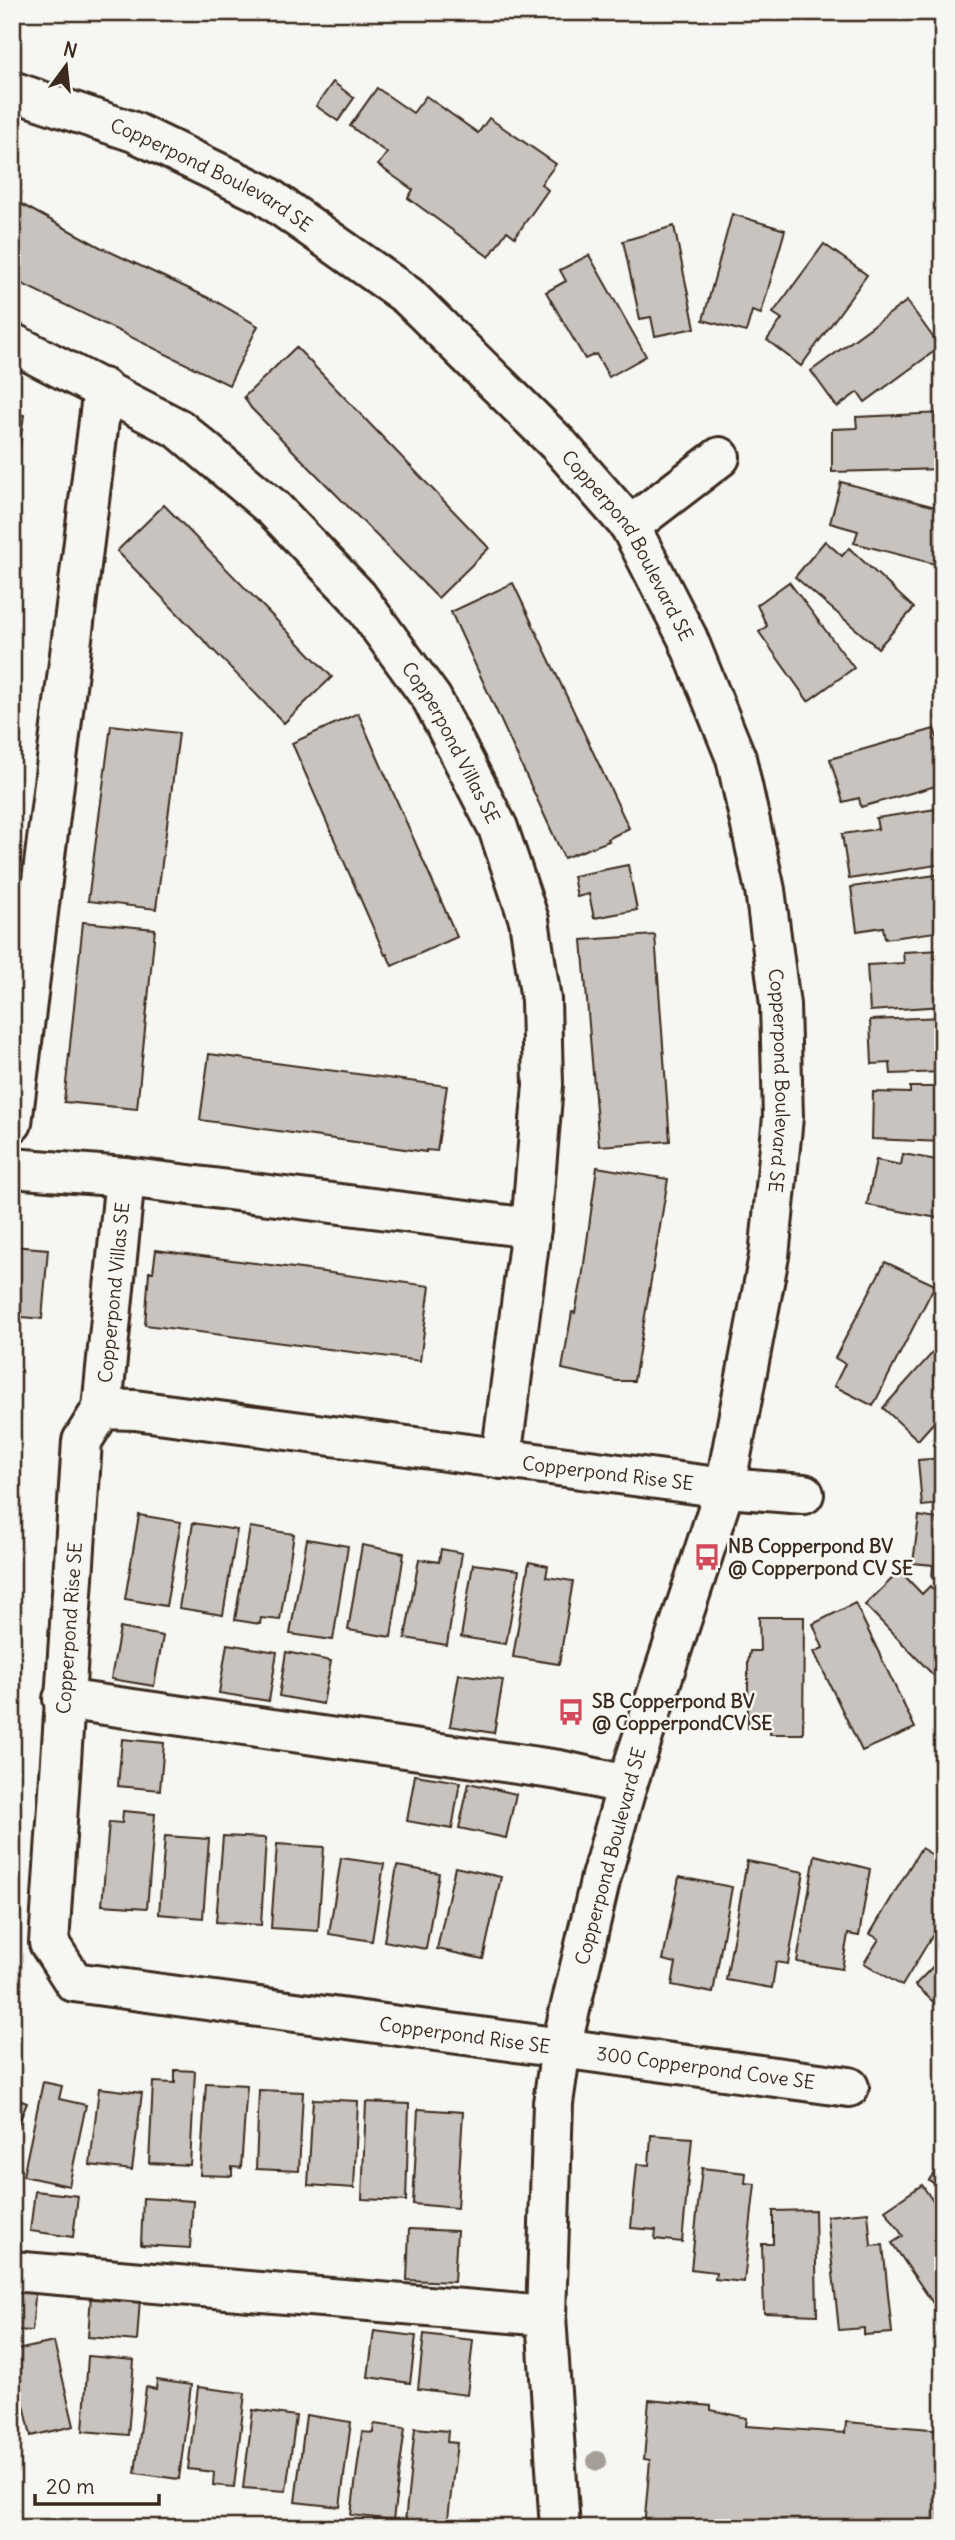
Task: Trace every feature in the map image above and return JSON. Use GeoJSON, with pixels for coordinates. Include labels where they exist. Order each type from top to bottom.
{"type":"FeatureCollection","features":[{"type":"Feature","properties":{"kind":"street","name":"Copperpond Boulevard SE"},"geometry":{"type":"LineString","coordinates":[[12,91],[134,132],[265,195],[397,288],[559,445],[630,526],[687,637],[736,758],[765,890],[780,1005],[783,1118],[769,1256],[725,1488],[627,1785],[601,1877],[561,2048],[552,2103],[546,2316],[560,2528]]}},
{"type":"Feature","properties":{"kind":"street","name":"Copperpond Villas SE"},"geometry":{"type":"LineString","coordinates":[[12,343],[179,429],[274,509],[357,596],[432,699],[498,828],[529,919],[541,1000],[543,1085],[531,1228],[501,1458]]}},
{"type":"Feature","properties":{"kind":"street"},"geometry":{"type":"LineString","coordinates":[[12,1123],[103,388]]}},
{"type":"Feature","properties":{"kind":"street"},"geometry":{"type":"LineString","coordinates":[[630,526],[720,457]]}},
{"type":"Feature","properties":{"kind":"street","name":"Copperpond Villas SE"},"geometry":{"type":"LineString","coordinates":[[12,1168],[125,1177],[531,1228]]}},
{"type":"Feature","properties":{"kind":"street","name":"Copperpond Villas SE"},"geometry":{"type":"LineString","coordinates":[[102,1409],[125,1177]]}},
{"type":"Feature","properties":{"kind":"street","name":"Copperpond Rise SE"},"geometry":{"type":"LineString","coordinates":[[561,2048],[74,1982],[49,1943],[82,1441],[102,1409],[135,1410],[725,1488],[804,1494]]}},
{"type":"Feature","properties":{"kind":"street"},"geometry":{"type":"LineString","coordinates":[[63,1699],[559,1770],[627,1785]]}},
{"type":"Feature","properties":{"kind":"street","name":"300 Copperpond Cove SE"},"geometry":{"type":"LineString","coordinates":[[561,2048],[849,2087]]}},
{"type":"Feature","properties":{"kind":"street"},"geometry":{"type":"LineString","coordinates":[[12,2271],[546,2316]]}},
{"type":"Feature","properties":{"kind":"building"},"geometry":{"type":"Polygon","coordinates":[[[333,82],[354,98],[338,121],[316,106],[333,82]]]}},
{"type":"Feature","properties":{"kind":"building"},"geometry":{"type":"Polygon","coordinates":[[[377,88],[413,113],[426,96],[478,133],[489,118],[556,164],[541,184],[548,190],[515,237],[507,231],[489,257],[408,198],[413,190],[378,165],[387,153],[350,126],[377,88]]]}},
{"type":"Feature","properties":{"kind":"building"},"geometry":{"type":"Polygon","coordinates":[[[21,204],[100,247],[215,301],[258,326],[229,385],[12,279],[12,222],[21,204]]]}},
{"type":"Feature","properties":{"kind":"building"},"geometry":{"type":"Polygon","coordinates":[[[732,214],[785,230],[761,314],[752,311],[746,332],[703,320],[732,214]]]}},
{"type":"Feature","properties":{"kind":"building"},"geometry":{"type":"Polygon","coordinates":[[[674,226],[695,328],[655,336],[651,317],[640,319],[623,241],[674,226]]]}},
{"type":"Feature","properties":{"kind":"building"},"geometry":{"type":"Polygon","coordinates":[[[824,244],[867,275],[801,366],[767,340],[782,319],[773,313],[824,244]]]}},
{"type":"Feature","properties":{"kind":"building"},"geometry":{"type":"Polygon","coordinates":[[[589,255],[646,356],[609,377],[596,354],[585,359],[546,292],[566,281],[560,270],[589,255]]]}},
{"type":"Feature","properties":{"kind":"building"},"geometry":{"type":"Polygon","coordinates":[[[907,301],[940,347],[865,402],[858,392],[837,407],[811,371],[907,301]]]}},
{"type":"Feature","properties":{"kind":"building"},"geometry":{"type":"Polygon","coordinates":[[[296,347],[489,548],[438,598],[251,408],[244,397],[296,347]]]}},
{"type":"Feature","properties":{"kind":"building"},"geometry":{"type":"Polygon","coordinates":[[[12,413],[24,415],[12,499],[12,413]]]}},
{"type":"Feature","properties":{"kind":"building"},"geometry":{"type":"Polygon","coordinates":[[[943,413],[943,469],[832,472],[832,429],[857,428],[856,417],[943,413]]]}},
{"type":"Feature","properties":{"kind":"building"},"geometry":{"type":"Polygon","coordinates":[[[841,482],[943,509],[943,566],[854,543],[858,531],[830,523],[841,482]]]}},
{"type":"Feature","properties":{"kind":"building"},"geometry":{"type":"Polygon","coordinates":[[[164,505],[332,677],[284,723],[117,551],[164,505]]]}},
{"type":"Feature","properties":{"kind":"building"},"geometry":{"type":"Polygon","coordinates":[[[825,541],[842,556],[849,548],[914,608],[878,648],[795,577],[825,541]]]}},
{"type":"Feature","properties":{"kind":"building"},"geometry":{"type":"Polygon","coordinates":[[[789,582],[854,668],[808,701],[759,632],[767,626],[757,605],[789,582]]]}},
{"type":"Feature","properties":{"kind":"building"},"geometry":{"type":"Polygon","coordinates":[[[513,583],[629,828],[608,839],[609,841],[564,858],[451,612],[513,583]]]}},
{"type":"Feature","properties":{"kind":"building"},"geometry":{"type":"Polygon","coordinates":[[[358,713],[457,937],[392,966],[292,743],[358,713]]]}},
{"type":"Feature","properties":{"kind":"building"},"geometry":{"type":"Polygon","coordinates":[[[111,725],[179,733],[156,909],[88,901],[111,725]]]}},
{"type":"Feature","properties":{"kind":"building"},"geometry":{"type":"Polygon","coordinates":[[[934,729],[943,753],[943,784],[861,807],[859,798],[843,802],[830,759],[934,729]]]}},
{"type":"Feature","properties":{"kind":"building"},"geometry":{"type":"Polygon","coordinates":[[[943,808],[943,864],[849,879],[842,834],[878,829],[876,818],[943,808]]]}},
{"type":"Feature","properties":{"kind":"building"},"geometry":{"type":"Polygon","coordinates":[[[628,865],[637,910],[594,918],[589,894],[577,897],[573,876],[628,865]]]}},
{"type":"Feature","properties":{"kind":"building"},"geometry":{"type":"Polygon","coordinates":[[[943,874],[943,931],[885,939],[883,927],[857,931],[851,887],[943,874]]]}},
{"type":"Feature","properties":{"kind":"building"},"geometry":{"type":"Polygon","coordinates":[[[83,922],[155,929],[137,1109],[64,1102],[83,922]]]}},
{"type":"Feature","properties":{"kind":"building"},"geometry":{"type":"Polygon","coordinates":[[[655,935],[670,1141],[599,1146],[582,940],[655,935]]]}},
{"type":"Feature","properties":{"kind":"building"},"geometry":{"type":"Polygon","coordinates":[[[943,950],[943,1006],[870,1011],[867,965],[904,963],[903,952],[943,950]]]}},
{"type":"Feature","properties":{"kind":"building"},"geometry":{"type":"Polygon","coordinates":[[[943,1017],[943,1072],[891,1074],[890,1063],[872,1064],[870,1020],[943,1017]]]}},
{"type":"Feature","properties":{"kind":"building"},"geometry":{"type":"Polygon","coordinates":[[[209,1054],[447,1086],[437,1151],[426,1152],[200,1120],[209,1054]]]}},
{"type":"Feature","properties":{"kind":"building"},"geometry":{"type":"Polygon","coordinates":[[[910,1087],[943,1087],[943,1142],[872,1139],[873,1092],[910,1093],[910,1087]]]}},
{"type":"Feature","properties":{"kind":"building"},"geometry":{"type":"Polygon","coordinates":[[[903,1154],[943,1161],[943,1219],[867,1205],[876,1160],[901,1165],[903,1154]]]}},
{"type":"Feature","properties":{"kind":"building"},"geometry":{"type":"Polygon","coordinates":[[[597,1167],[668,1179],[634,1381],[617,1381],[562,1369],[572,1312],[575,1313],[582,1279],[597,1167]]]}},
{"type":"Feature","properties":{"kind":"building"},"geometry":{"type":"Polygon","coordinates":[[[12,1246],[48,1249],[42,1319],[12,1316],[12,1246]]]}},
{"type":"Feature","properties":{"kind":"building"},"geometry":{"type":"Polygon","coordinates":[[[156,1250],[430,1286],[420,1361],[145,1325],[149,1272],[153,1272],[156,1250]]]}},
{"type":"Feature","properties":{"kind":"building"},"geometry":{"type":"Polygon","coordinates":[[[885,1262],[935,1285],[873,1406],[834,1386],[845,1364],[835,1358],[885,1262]]]}},
{"type":"Feature","properties":{"kind":"building"},"geometry":{"type":"Polygon","coordinates":[[[943,1341],[943,1426],[941,1428],[934,1422],[918,1440],[883,1408],[943,1341]]]}},
{"type":"Feature","properties":{"kind":"building"},"geometry":{"type":"Polygon","coordinates":[[[943,1458],[943,1504],[922,1506],[918,1460],[943,1458]]]}},
{"type":"Feature","properties":{"kind":"building"},"geometry":{"type":"Polygon","coordinates":[[[139,1515],[181,1522],[166,1606],[125,1599],[139,1515]]]}},
{"type":"Feature","properties":{"kind":"building"},"geometry":{"type":"Polygon","coordinates":[[[919,1516],[943,1520],[943,1579],[932,1578],[933,1565],[913,1563],[919,1516]]]}},
{"type":"Feature","properties":{"kind":"building"},"geometry":{"type":"Polygon","coordinates":[[[193,1523],[237,1530],[223,1615],[179,1608],[193,1523]]]}},
{"type":"Feature","properties":{"kind":"building"},"geometry":{"type":"Polygon","coordinates":[[[250,1527],[294,1534],[280,1620],[261,1618],[260,1624],[235,1620],[250,1527]]]}},
{"type":"Feature","properties":{"kind":"building"},"geometry":{"type":"Polygon","coordinates":[[[307,1539],[348,1546],[333,1640],[290,1634],[307,1539]]]}},
{"type":"Feature","properties":{"kind":"building"},"geometry":{"type":"Polygon","coordinates":[[[362,1545],[404,1553],[391,1637],[348,1630],[362,1545]]]}},
{"type":"Feature","properties":{"kind":"building"},"geometry":{"type":"Polygon","coordinates":[[[441,1549],[462,1553],[447,1645],[405,1638],[419,1559],[439,1562],[441,1549]]]}},
{"type":"Feature","properties":{"kind":"building"},"geometry":{"type":"Polygon","coordinates":[[[529,1562],[548,1566],[546,1577],[573,1581],[559,1664],[513,1657],[529,1562]]]}},
{"type":"Feature","properties":{"kind":"building"},"geometry":{"type":"Polygon","coordinates":[[[473,1564],[519,1570],[506,1644],[461,1637],[473,1564]]]}},
{"type":"Feature","properties":{"kind":"building"},"geometry":{"type":"Polygon","coordinates":[[[900,1571],[922,1594],[930,1586],[943,1600],[943,1685],[865,1605],[900,1571]]]}},
{"type":"Feature","properties":{"kind":"building"},"geometry":{"type":"Polygon","coordinates":[[[855,1603],[915,1728],[862,1751],[814,1652],[823,1648],[813,1624],[855,1603]]]}},
{"type":"Feature","properties":{"kind":"building"},"geometry":{"type":"Polygon","coordinates":[[[759,1617],[804,1617],[803,1734],[770,1734],[770,1728],[748,1728],[748,1662],[750,1651],[760,1651],[759,1617]]]}},
{"type":"Feature","properties":{"kind":"building"},"geometry":{"type":"Polygon","coordinates":[[[120,1628],[163,1636],[154,1686],[111,1679],[120,1628]]]}},
{"type":"Feature","properties":{"kind":"building"},"geometry":{"type":"Polygon","coordinates":[[[227,1644],[277,1652],[269,1701],[219,1693],[227,1644]]]}},
{"type":"Feature","properties":{"kind":"building"},"geometry":{"type":"Polygon","coordinates":[[[286,1652],[331,1661],[323,1704],[279,1696],[286,1652]]]}},
{"type":"Feature","properties":{"kind":"building"},"geometry":{"type":"Polygon","coordinates":[[[459,1674],[503,1680],[494,1733],[450,1726],[459,1674]]]}},
{"type":"Feature","properties":{"kind":"building"},"geometry":{"type":"Polygon","coordinates":[[[122,1739],[164,1743],[160,1790],[118,1786],[122,1739]]]}},
{"type":"Feature","properties":{"kind":"building"},"geometry":{"type":"Polygon","coordinates":[[[415,1775],[460,1782],[452,1829],[407,1821],[415,1775]]]}},
{"type":"Feature","properties":{"kind":"building"},"geometry":{"type":"Polygon","coordinates":[[[469,1783],[516,1794],[506,1838],[459,1828],[469,1783]]]}},
{"type":"Feature","properties":{"kind":"building"},"geometry":{"type":"Polygon","coordinates":[[[123,1811],[155,1814],[147,1908],[102,1905],[109,1822],[122,1823],[123,1811]]]}},
{"type":"Feature","properties":{"kind":"building"},"geometry":{"type":"Polygon","coordinates":[[[165,1836],[209,1839],[203,1918],[159,1914],[165,1836]]]}},
{"type":"Feature","properties":{"kind":"building"},"geometry":{"type":"Polygon","coordinates":[[[223,1836],[266,1838],[261,1925],[216,1922],[223,1836]]]}},
{"type":"Feature","properties":{"kind":"building"},"geometry":{"type":"Polygon","coordinates":[[[277,1844],[324,1847],[318,1931],[271,1928],[277,1844]]]}},
{"type":"Feature","properties":{"kind":"building"},"geometry":{"type":"Polygon","coordinates":[[[921,1848],[943,1861],[943,1918],[902,1986],[864,1963],[879,1939],[870,1934],[921,1848]]]}},
{"type":"Feature","properties":{"kind":"building"},"geometry":{"type":"Polygon","coordinates":[[[815,1855],[870,1869],[859,1936],[848,1934],[842,1969],[797,1962],[815,1855]]]}},
{"type":"Feature","properties":{"kind":"building"},"geometry":{"type":"Polygon","coordinates":[[[341,1858],[384,1864],[372,1941],[329,1934],[341,1858]]]}},
{"type":"Feature","properties":{"kind":"building"},"geometry":{"type":"Polygon","coordinates":[[[747,1861],[804,1872],[788,1964],[776,1962],[772,1988],[726,1980],[747,1861]]]}},
{"type":"Feature","properties":{"kind":"building"},"geometry":{"type":"Polygon","coordinates":[[[397,1866],[439,1873],[426,1949],[384,1941],[397,1866]]]}},
{"type":"Feature","properties":{"kind":"building"},"geometry":{"type":"Polygon","coordinates":[[[455,1867],[501,1877],[483,1959],[437,1949],[455,1867]]]}},
{"type":"Feature","properties":{"kind":"building"},"geometry":{"type":"Polygon","coordinates":[[[679,1877],[732,1887],[713,1993],[672,1985],[676,1963],[663,1960],[679,1877]]]}},
{"type":"Feature","properties":{"kind":"building"},"geometry":{"type":"Polygon","coordinates":[[[943,1956],[943,2011],[915,1985],[943,1956]]]}},
{"type":"Feature","properties":{"kind":"building"},"geometry":{"type":"Polygon","coordinates":[[[175,2070],[195,2071],[190,2165],[149,2163],[153,2082],[175,2083],[175,2070]]]}},
{"type":"Feature","properties":{"kind":"building"},"geometry":{"type":"Polygon","coordinates":[[[43,2082],[62,2086],[59,2099],[86,2105],[69,2186],[23,2176],[43,2082]]]}},
{"type":"Feature","properties":{"kind":"building"},"geometry":{"type":"Polygon","coordinates":[[[206,2083],[247,2085],[241,2168],[232,2167],[232,2176],[200,2175],[206,2083]]]}},
{"type":"Feature","properties":{"kind":"building"},"geometry":{"type":"Polygon","coordinates":[[[99,2088],[142,2093],[132,2170],[90,2165],[99,2088]]]}},
{"type":"Feature","properties":{"kind":"building"},"geometry":{"type":"Polygon","coordinates":[[[259,2090],[303,2092],[299,2171],[256,2169],[259,2090]]]}},
{"type":"Feature","properties":{"kind":"building"},"geometry":{"type":"Polygon","coordinates":[[[12,2097],[27,2103],[12,2139],[12,2097]]]}},
{"type":"Feature","properties":{"kind":"building"},"geometry":{"type":"Polygon","coordinates":[[[313,2099],[358,2101],[354,2188],[308,2185],[313,2099]]]}},
{"type":"Feature","properties":{"kind":"building"},"geometry":{"type":"Polygon","coordinates":[[[366,2102],[409,2104],[406,2201],[362,2199],[366,2102]]]}},
{"type":"Feature","properties":{"kind":"building"},"geometry":{"type":"Polygon","coordinates":[[[418,2109],[463,2112],[457,2208],[413,2204],[418,2109]]]}},
{"type":"Feature","properties":{"kind":"building"},"geometry":{"type":"Polygon","coordinates":[[[651,2135],[692,2138],[682,2242],[655,2239],[656,2230],[631,2228],[637,2164],[649,2165],[651,2135]]]}},
{"type":"Feature","properties":{"kind":"building"},"geometry":{"type":"Polygon","coordinates":[[[943,2160],[943,2190],[929,2180],[943,2160]]]}},
{"type":"Feature","properties":{"kind":"building"},"geometry":{"type":"Polygon","coordinates":[[[702,2168],[746,2173],[745,2183],[755,2184],[744,2282],[715,2279],[716,2272],[691,2269],[702,2168]]]}},
{"type":"Feature","properties":{"kind":"building"},"geometry":{"type":"Polygon","coordinates":[[[922,2185],[943,2216],[943,2309],[939,2312],[892,2243],[903,2236],[885,2210],[922,2185]]]}},
{"type":"Feature","properties":{"kind":"building"},"geometry":{"type":"Polygon","coordinates":[[[35,2191],[78,2196],[73,2237],[30,2231],[35,2191]]]}},
{"type":"Feature","properties":{"kind":"building"},"geometry":{"type":"Polygon","coordinates":[[[143,2198],[193,2201],[190,2248],[141,2245],[143,2198]]]}},
{"type":"Feature","properties":{"kind":"building"},"geometry":{"type":"Polygon","coordinates":[[[815,2210],[817,2315],[764,2313],[762,2244],[773,2244],[773,2211],[815,2210]]]}},
{"type":"Feature","properties":{"kind":"building"},"geometry":{"type":"Polygon","coordinates":[[[868,2212],[871,2246],[883,2245],[892,2333],[864,2335],[864,2328],[839,2330],[827,2216],[868,2212]]]}},
{"type":"Feature","properties":{"kind":"building"},"geometry":{"type":"Polygon","coordinates":[[[409,2229],[457,2231],[454,2282],[407,2280],[409,2229]]]}},
{"type":"Feature","properties":{"kind":"building"},"geometry":{"type":"Polygon","coordinates":[[[12,2284],[36,2285],[32,2331],[12,2330],[12,2284]]]}},
{"type":"Feature","properties":{"kind":"building"},"geometry":{"type":"Polygon","coordinates":[[[91,2295],[140,2298],[137,2341],[88,2337],[91,2295]]]}},
{"type":"Feature","properties":{"kind":"building"},"geometry":{"type":"Polygon","coordinates":[[[374,2331],[416,2336],[410,2383],[368,2377],[374,2331]]]}},
{"type":"Feature","properties":{"kind":"building"},"geometry":{"type":"Polygon","coordinates":[[[424,2334],[473,2340],[467,2395],[418,2389],[424,2334]]]}},
{"type":"Feature","properties":{"kind":"building"},"geometry":{"type":"Polygon","coordinates":[[[54,2342],[74,2426],[31,2436],[12,2351],[54,2342]]]}},
{"type":"Feature","properties":{"kind":"building"},"geometry":{"type":"Polygon","coordinates":[[[88,2356],[134,2360],[128,2435],[83,2431],[88,2356]]]}},
{"type":"Feature","properties":{"kind":"building"},"geometry":{"type":"Polygon","coordinates":[[[157,2380],[191,2385],[179,2479],[135,2473],[146,2387],[156,2389],[157,2380]]]}},
{"type":"Feature","properties":{"kind":"building"},"geometry":{"type":"Polygon","coordinates":[[[198,2387],[245,2393],[234,2487],[213,2485],[214,2472],[188,2469],[198,2387]]]}},
{"type":"Feature","properties":{"kind":"building"},"geometry":{"type":"Polygon","coordinates":[[[649,2400],[711,2406],[711,2410],[747,2418],[746,2426],[845,2433],[846,2422],[943,2430],[943,2528],[644,2528],[650,2460],[644,2459],[649,2400]]]}},
{"type":"Feature","properties":{"kind":"building"},"geometry":{"type":"Polygon","coordinates":[[[253,2410],[296,2416],[286,2491],[243,2488],[253,2410]]]}},
{"type":"Feature","properties":{"kind":"building"},"geometry":{"type":"Polygon","coordinates":[[[306,2415],[351,2422],[340,2507],[295,2502],[306,2415]]]}},
{"type":"Feature","properties":{"kind":"building"},"geometry":{"type":"Polygon","coordinates":[[[12,2421],[20,2438],[12,2441],[12,2421]]]}},
{"type":"Feature","properties":{"kind":"building"},"geometry":{"type":"Polygon","coordinates":[[[374,2424],[405,2428],[393,2520],[351,2515],[362,2432],[373,2433],[374,2424]]]}},
{"type":"Feature","properties":{"kind":"building"},"geometry":{"type":"Polygon","coordinates":[[[415,2428],[448,2431],[447,2442],[457,2443],[447,2527],[405,2522],[415,2428]]]}},
{"type":"Feature","properties":{"kind":"place","name":"NB Copperpond BV @ Copperpond CV SE"},"geometry":{"type":"Point","coordinates":[707,1557]}},
{"type":"Feature","properties":{"kind":"place","name":"SB Copperpond BV @ CopperpondCV SE"},"geometry":{"type":"Point","coordinates":[571,1712]}}]}
